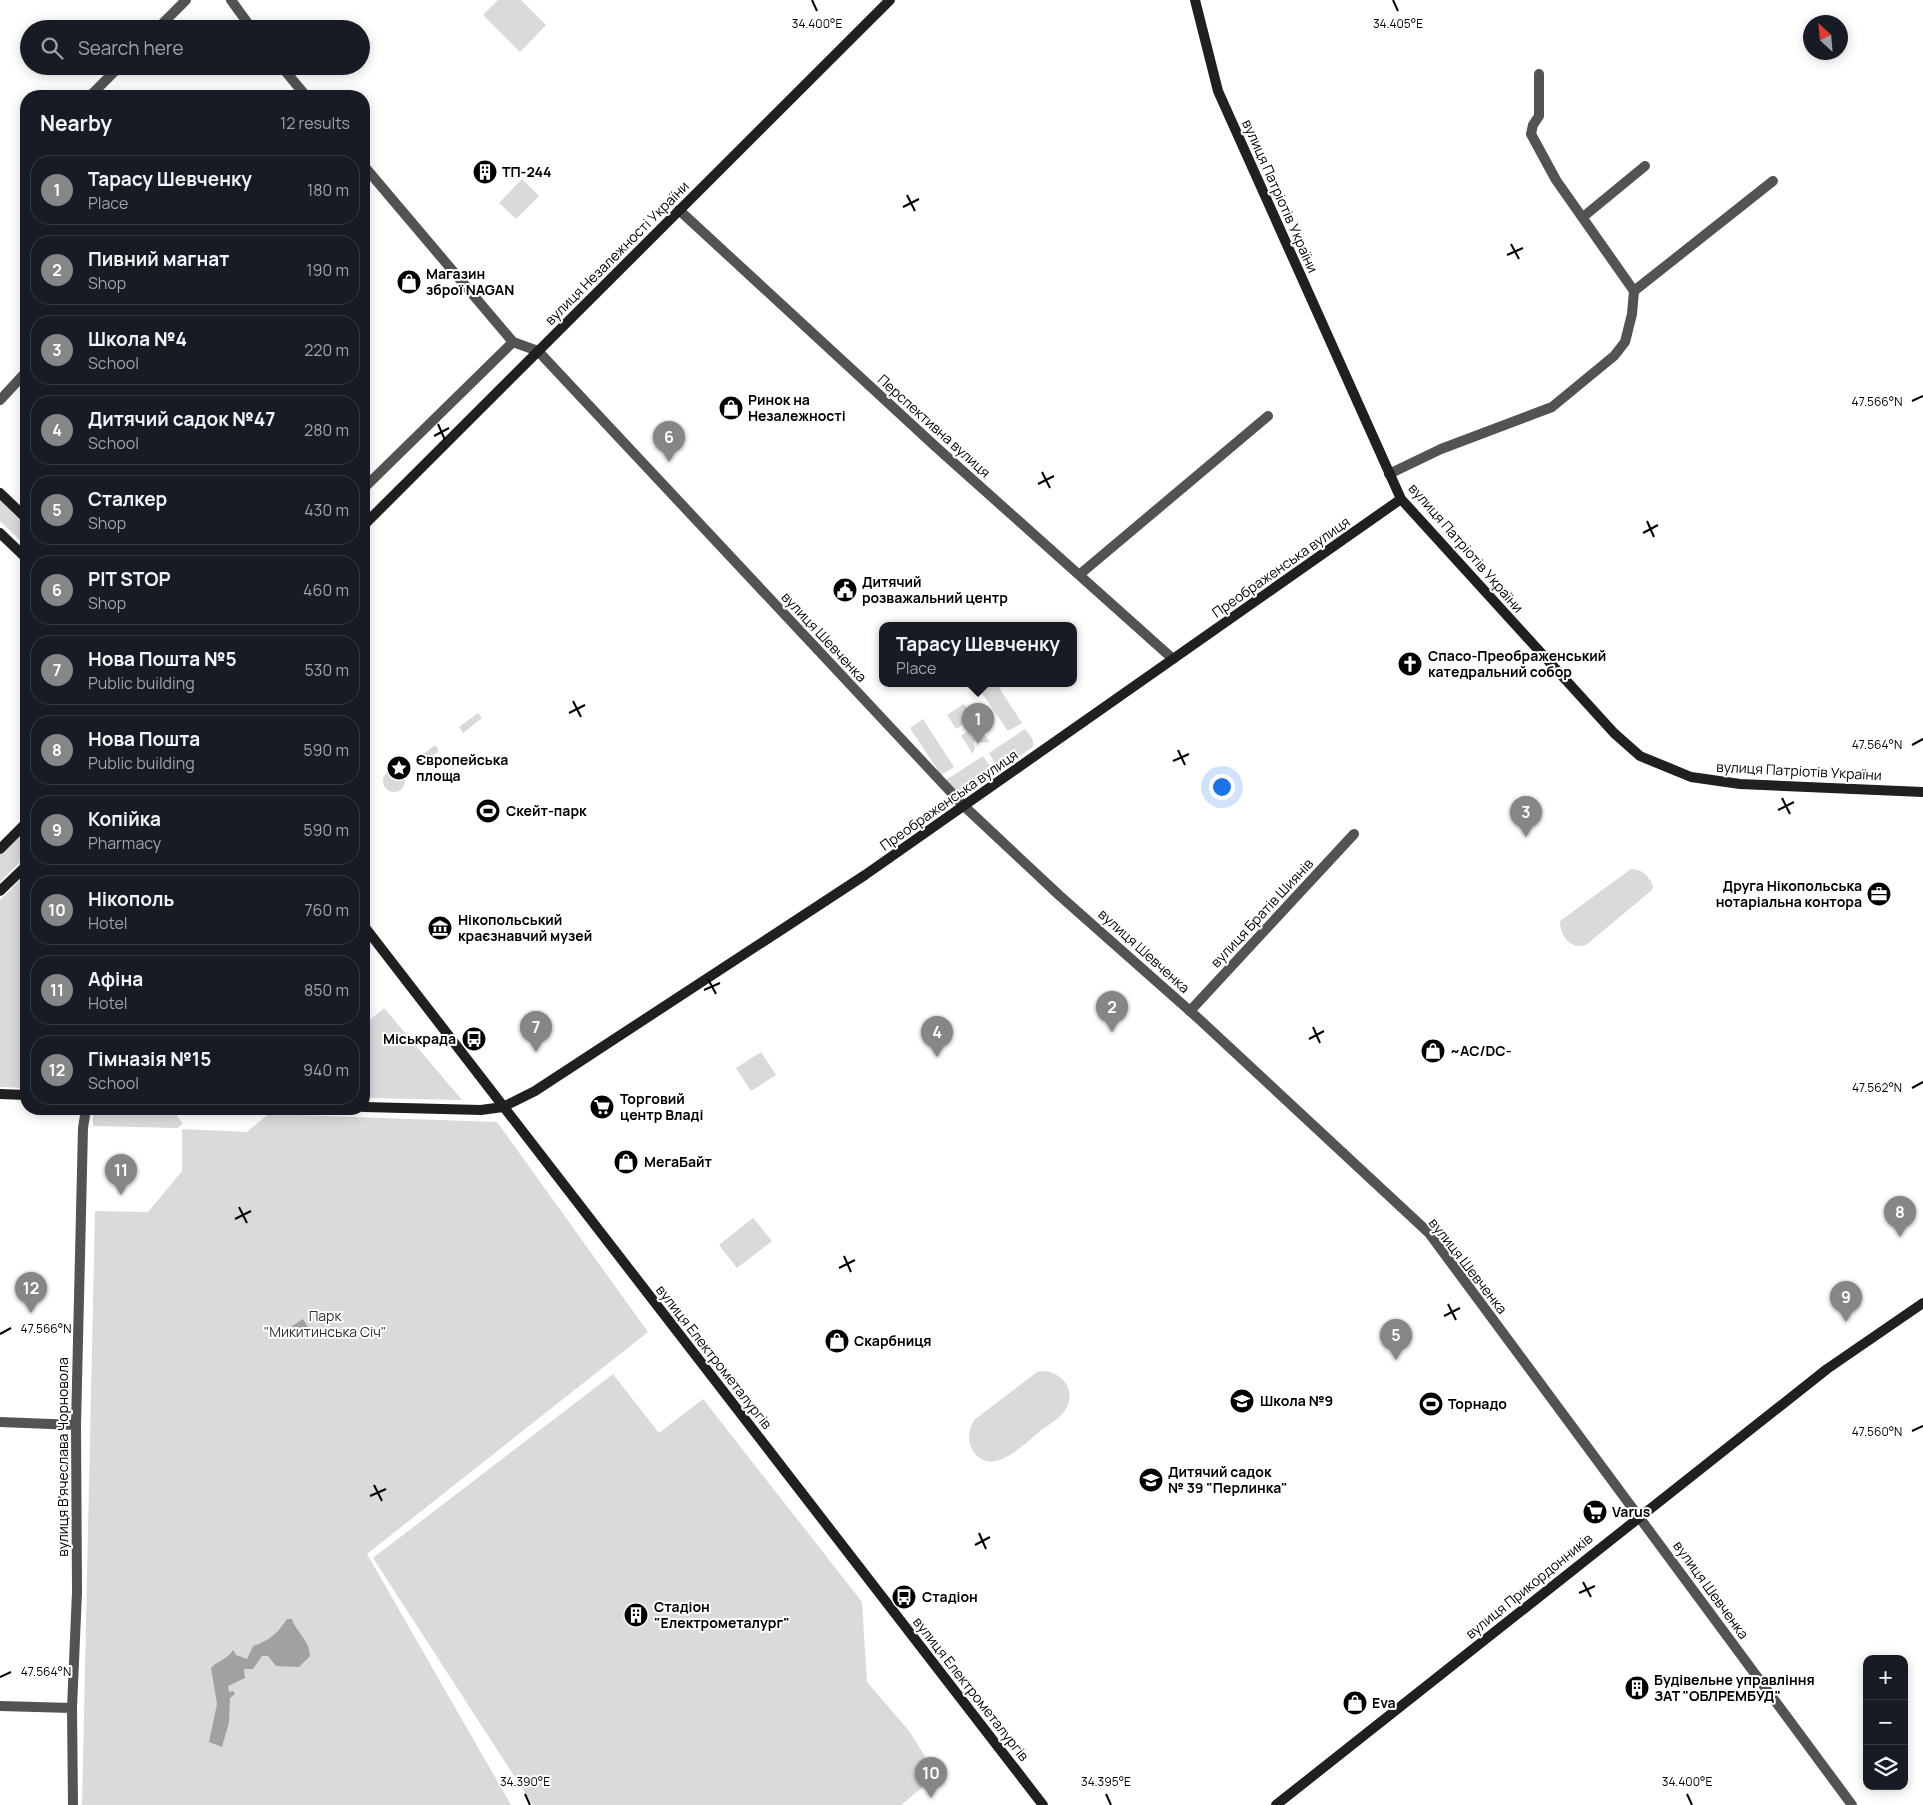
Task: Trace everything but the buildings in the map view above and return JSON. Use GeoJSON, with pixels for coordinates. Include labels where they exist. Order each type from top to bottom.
{"type":"FeatureCollection","features":[{"type":"Feature","properties":{"kind":"main road","name":"вулиця Незалежності України"},"geometry":{"type":"LineString","coordinates":[[370,519],[890,0]]}},
{"type":"Feature","properties":{"kind":"main road","name":"вулиця Патріотів України"},"geometry":{"type":"LineString","coordinates":[[1195,0],[1218,91],[1401,498],[1614,733],[1640,756],[1691,778],[1740,784],[1923,792]]}},
{"type":"Feature","properties":{"kind":"main road"},"geometry":{"type":"LineString","coordinates":[[0,493],[20,512]]}},
{"type":"Feature","properties":{"kind":"main road","name":"Преображенська вулиця"},"geometry":{"type":"LineString","coordinates":[[503,1107],[551,1081],[865,875],[1401,498]]}},
{"type":"Feature","properties":{"kind":"main road"},"geometry":{"type":"LineString","coordinates":[[0,533],[20,552]]}},
{"type":"Feature","properties":{"kind":"main road"},"geometry":{"type":"LineString","coordinates":[[0,849],[20,829]]}},
{"type":"Feature","properties":{"kind":"main road"},"geometry":{"type":"LineString","coordinates":[[0,891],[20,872]]}},
{"type":"Feature","properties":{"kind":"main road","name":"вулиця Електрометалургів"},"geometry":{"type":"LineString","coordinates":[[370,934],[1043,1805]]}},
{"type":"Feature","properties":{"kind":"main road"},"geometry":{"type":"LineString","coordinates":[[0,1094],[20,1095]]}},
{"type":"Feature","properties":{"kind":"main road"},"geometry":{"type":"LineString","coordinates":[[370,1107],[481,1110],[503,1107]]}},
{"type":"Feature","properties":{"kind":"main road","name":"вулиця Прикордонників"},"geometry":{"type":"LineString","coordinates":[[1276,1805],[1827,1369],[1923,1303]]}},
{"type":"Feature","properties":{"kind":"street"},"geometry":{"type":"LineString","coordinates":[[166,20],[186,0]]}},
{"type":"Feature","properties":{"kind":"street"},"geometry":{"type":"LineString","coordinates":[[231,0],[245,20]]}},
{"type":"Feature","properties":{"kind":"street"},"geometry":{"type":"LineString","coordinates":[[1389,474],[1441,449],[1552,407],[1614,356],[1625,342],[1632,314],[1634,291],[1556,180],[1531,134],[1533,125],[1539,116],[1538,74]]}},
{"type":"Feature","properties":{"kind":"street"},"geometry":{"type":"LineString","coordinates":[[96,90],[111,75]]}},
{"type":"Feature","properties":{"kind":"street"},"geometry":{"type":"LineString","coordinates":[[288,75],[301,90]]}},
{"type":"Feature","properties":{"kind":"street"},"geometry":{"type":"LineString","coordinates":[[1582,217],[1645,166]]}},
{"type":"Feature","properties":{"kind":"street","name":"вулиця Шевченка"},"geometry":{"type":"LineString","coordinates":[[370,173],[513,342],[538,351],[964,806],[1053,890],[1190,1011],[1429,1233],[1852,1805]]}},
{"type":"Feature","properties":{"kind":"street"},"geometry":{"type":"LineString","coordinates":[[1634,291],[1772,181]]}},
{"type":"Feature","properties":{"kind":"street","name":"Перспективна вулиця"},"geometry":{"type":"LineString","coordinates":[[679,210],[936,447],[1173,659]]}},
{"type":"Feature","properties":{"kind":"street"},"geometry":{"type":"LineString","coordinates":[[370,482],[513,342]]}},
{"type":"Feature","properties":{"kind":"street"},"geometry":{"type":"LineString","coordinates":[[0,400],[20,378]]}},
{"type":"Feature","properties":{"kind":"street"},"geometry":{"type":"LineString","coordinates":[[1079,575],[1268,416]]}},
{"type":"Feature","properties":{"kind":"street","name":"вулиця Братів Шиянів"},"geometry":{"type":"LineString","coordinates":[[1190,1011],[1354,834]]}},
{"type":"Feature","properties":{"kind":"street","name":"вулиця В'ячеслава Чорновола"},"geometry":{"type":"LineString","coordinates":[[72,1805],[72,1708],[77,1592],[76,1425],[83,1128],[85,1115]]}},
{"type":"Feature","properties":{"kind":"street"},"geometry":{"type":"LineString","coordinates":[[0,1422],[76,1425]]}},
{"type":"Feature","properties":{"kind":"street"},"geometry":{"type":"LineString","coordinates":[[0,1706],[72,1708]]}},
{"type":"Feature","properties":{"kind":"green space"},"geometry":{"type":"Polygon","coordinates":[[[498,0],[521,0],[546,25],[520,52],[483,15],[498,0]]]}},
{"type":"Feature","properties":{"kind":"green space"},"geometry":{"type":"Polygon","coordinates":[[[522,179],[539,196],[516,219],[499,203],[522,179]]]}},
{"type":"Feature","properties":{"kind":"green space"},"geometry":{"type":"Polygon","coordinates":[[[0,499],[20,518],[20,540],[0,521],[0,499]]]}},
{"type":"Feature","properties":{"kind":"green space"},"geometry":{"type":"Polygon","coordinates":[[[978,687],[999,687],[1022,723],[1008,731],[978,687]]]}},
{"type":"Feature","properties":{"kind":"green space"},"geometry":{"type":"Polygon","coordinates":[[[964,704],[973,718],[956,729],[947,715],[964,704]]]}},
{"type":"Feature","properties":{"kind":"green space"},"geometry":{"type":"Polygon","coordinates":[[[478,713],[482,718],[463,733],[459,727],[478,713]]]}},
{"type":"Feature","properties":{"kind":"green space"},"geometry":{"type":"Polygon","coordinates":[[[923,719],[954,767],[941,775],[910,728],[923,719]]]}},
{"type":"Feature","properties":{"kind":"green space"},"geometry":{"type":"Polygon","coordinates":[[[977,725],[990,742],[982,743],[978,739],[973,742],[975,748],[973,754],[961,736],[977,725]]]}},
{"type":"Feature","properties":{"kind":"green space"},"geometry":{"type":"Polygon","coordinates":[[[1025,729],[1033,740],[1033,747],[999,770],[989,753],[1025,729]]]}},
{"type":"Feature","properties":{"kind":"green space"},"geometry":{"type":"Polygon","coordinates":[[[435,745],[439,751],[420,765],[416,760],[435,745]]]}},
{"type":"Feature","properties":{"kind":"green space"},"geometry":{"type":"Polygon","coordinates":[[[983,756],[995,774],[960,797],[946,780],[983,756]]]}},
{"type":"Feature","properties":{"kind":"green space"},"geometry":{"type":"Polygon","coordinates":[[[394,770],[402,773],[405,781],[402,789],[394,792],[386,789],[383,781],[386,773],[394,770]]]}},
{"type":"Feature","properties":{"kind":"green space"},"geometry":{"type":"Polygon","coordinates":[[[20,834],[20,862],[0,882],[0,854],[20,834]]]}},
{"type":"Feature","properties":{"kind":"green space"},"geometry":{"type":"Polygon","coordinates":[[[1631,869],[1639,870],[1647,876],[1653,886],[1652,890],[1586,945],[1571,944],[1564,937],[1560,921],[1631,869]]]}},
{"type":"Feature","properties":{"kind":"green space"},"geometry":{"type":"Polygon","coordinates":[[[20,880],[20,1088],[0,1087],[0,900],[20,880]]]}},
{"type":"Feature","properties":{"kind":"green space"},"geometry":{"type":"Polygon","coordinates":[[[384,1008],[462,1100],[370,1098],[370,1020],[384,1008]]]}},
{"type":"Feature","properties":{"kind":"green space"},"geometry":{"type":"Polygon","coordinates":[[[761,1052],[776,1075],[751,1091],[736,1068],[761,1052]]]}},
{"type":"Feature","properties":{"kind":"green space"},"geometry":{"type":"Polygon","coordinates":[[[176,1115],[183,1124],[177,1128],[93,1126],[93,1116],[176,1115]]]}},
{"type":"Feature","properties":{"kind":"green space","name":"Парк \"Микитинська Січ\""},"geometry":{"type":"Polygon","coordinates":[[[267,1115],[497,1122],[648,1332],[367,1554],[511,1805],[82,1805],[95,1211],[148,1212],[182,1171],[182,1129],[247,1132],[267,1115]]]}},
{"type":"Feature","properties":{"kind":"green space"},"geometry":{"type":"Polygon","coordinates":[[[753,1218],[772,1241],[737,1268],[719,1245],[753,1218]]]}},
{"type":"Feature","properties":{"kind":"green space"},"geometry":{"type":"Polygon","coordinates":[[[1042,1371],[1060,1377],[1068,1387],[1069,1400],[1065,1411],[1006,1457],[997,1461],[979,1458],[972,1449],[969,1438],[974,1420],[1037,1372],[1042,1371]]]}},
{"type":"Feature","properties":{"kind":"green space"},"geometry":{"type":"Polygon","coordinates":[[[613,1374],[659,1433],[703,1399],[862,1602],[867,1682],[910,1732],[930,1765],[924,1786],[901,1805],[533,1805],[373,1558],[613,1374]]]}},
{"type":"Feature","properties":{"kind":"shaded area"},"geometry":{"type":"Polygon","coordinates":[[[303,1319],[310,1330],[299,1338],[292,1326],[303,1319]]]}},
{"type":"Feature","properties":{"kind":"shaded area"},"geometry":{"type":"Polygon","coordinates":[[[287,1619],[292,1619],[306,1641],[310,1656],[299,1667],[276,1666],[268,1656],[262,1656],[253,1669],[244,1669],[245,1678],[228,1686],[229,1692],[233,1691],[235,1694],[230,1698],[229,1722],[222,1747],[209,1742],[217,1704],[211,1668],[233,1650],[236,1655],[247,1659],[253,1646],[273,1636],[287,1619]]]}},
{"type":"Feature","properties":{"kind":"place","name":"ТП-244"},"geometry":{"type":"Point","coordinates":[485,172]}},
{"type":"Feature","properties":{"kind":"place","name":"Магазин зброї NAGAN"},"geometry":{"type":"Point","coordinates":[409,282]}},
{"type":"Feature","properties":{"kind":"place","name":"Ринок на Незалежності"},"geometry":{"type":"Point","coordinates":[731,408]}},
{"type":"Feature","properties":{"kind":"place","name":"PIT STOP"},"geometry":{"type":"Point","coordinates":[669,462]}},
{"type":"Feature","properties":{"kind":"place","name":"Дитячий розважальний центр"},"geometry":{"type":"Point","coordinates":[845,590]}},
{"type":"Feature","properties":{"kind":"place","name":"Спасо-Преображенський катедральний собор"},"geometry":{"type":"Point","coordinates":[1410,664]}},
{"type":"Feature","properties":{"kind":"place","name":"Тарасу Шевченку"},"geometry":{"type":"Point","coordinates":[978,744]}},
{"type":"Feature","properties":{"kind":"place","name":"Європейська площа"},"geometry":{"type":"Point","coordinates":[399,768]}},
{"type":"Feature","properties":{"kind":"place","name":"Скейт-парк"},"geometry":{"type":"Point","coordinates":[488,811]}},
{"type":"Feature","properties":{"kind":"place","name":"Школа №4"},"geometry":{"type":"Point","coordinates":[1526,837]}},
{"type":"Feature","properties":{"kind":"place","name":"Друга Нікопольська нотаріальна контора"},"geometry":{"type":"Point","coordinates":[1879,894]}},
{"type":"Feature","properties":{"kind":"place","name":"Нiкопольський краєзнавчий музей"},"geometry":{"type":"Point","coordinates":[440,928]}},
{"type":"Feature","properties":{"kind":"place","name":"Пивний магнат"},"geometry":{"type":"Point","coordinates":[1112,1032]}},
{"type":"Feature","properties":{"kind":"place","name":"Міськрада"},"geometry":{"type":"Point","coordinates":[474,1039]}},
{"type":"Feature","properties":{"kind":"place","name":"~AC/DC-"},"geometry":{"type":"Point","coordinates":[1433,1051]}},
{"type":"Feature","properties":{"kind":"place","name":"Нова Пошта №5"},"geometry":{"type":"Point","coordinates":[536,1052]}},
{"type":"Feature","properties":{"kind":"place","name":"Дитячий садок №47"},"geometry":{"type":"Point","coordinates":[937,1057]}},
{"type":"Feature","properties":{"kind":"place","name":"Торговий центр Владі"},"geometry":{"type":"Point","coordinates":[602,1107]}},
{"type":"Feature","properties":{"kind":"place","name":"МегаБайт"},"geometry":{"type":"Point","coordinates":[626,1162]}},
{"type":"Feature","properties":{"kind":"place","name":"Афіна"},"geometry":{"type":"Point","coordinates":[121,1195]}},
{"type":"Feature","properties":{"kind":"place","name":"Нова Пошта"},"geometry":{"type":"Point","coordinates":[1900,1237]}},
{"type":"Feature","properties":{"kind":"place","name":"Гімназія №15"},"geometry":{"type":"Point","coordinates":[31,1313]}},
{"type":"Feature","properties":{"kind":"place","name":"Копійка"},"geometry":{"type":"Point","coordinates":[1846,1322]}},
{"type":"Feature","properties":{"kind":"place","name":"Скарбниця"},"geometry":{"type":"Point","coordinates":[837,1341]}},
{"type":"Feature","properties":{"kind":"place","name":"Сталкер"},"geometry":{"type":"Point","coordinates":[1396,1360]}},
{"type":"Feature","properties":{"kind":"place","name":"Школа №9"},"geometry":{"type":"Point","coordinates":[1242,1401]}},
{"type":"Feature","properties":{"kind":"place","name":"Торнадо"},"geometry":{"type":"Point","coordinates":[1431,1404]}},
{"type":"Feature","properties":{"kind":"place","name":"Дитячий садок № 39 \"Перлинка\""},"geometry":{"type":"Point","coordinates":[1151,1480]}},
{"type":"Feature","properties":{"kind":"place","name":"Varus"},"geometry":{"type":"Point","coordinates":[1595,1512]}},
{"type":"Feature","properties":{"kind":"place","name":"Стадіон"},"geometry":{"type":"Point","coordinates":[904,1597]}},
{"type":"Feature","properties":{"kind":"place","name":"Стадіон \"Електрометалург\""},"geometry":{"type":"Point","coordinates":[636,1615]}},
{"type":"Feature","properties":{"kind":"place","name":"Будівельне управління ЗАТ \"ОБЛРЕМБУД\""},"geometry":{"type":"Point","coordinates":[1637,1688]}},
{"type":"Feature","properties":{"kind":"place","name":"Eva"},"geometry":{"type":"Point","coordinates":[1355,1703]}},
{"type":"Feature","properties":{"kind":"place","name":"Нікополь"},"geometry":{"type":"Point","coordinates":[931,1798]}}]}
